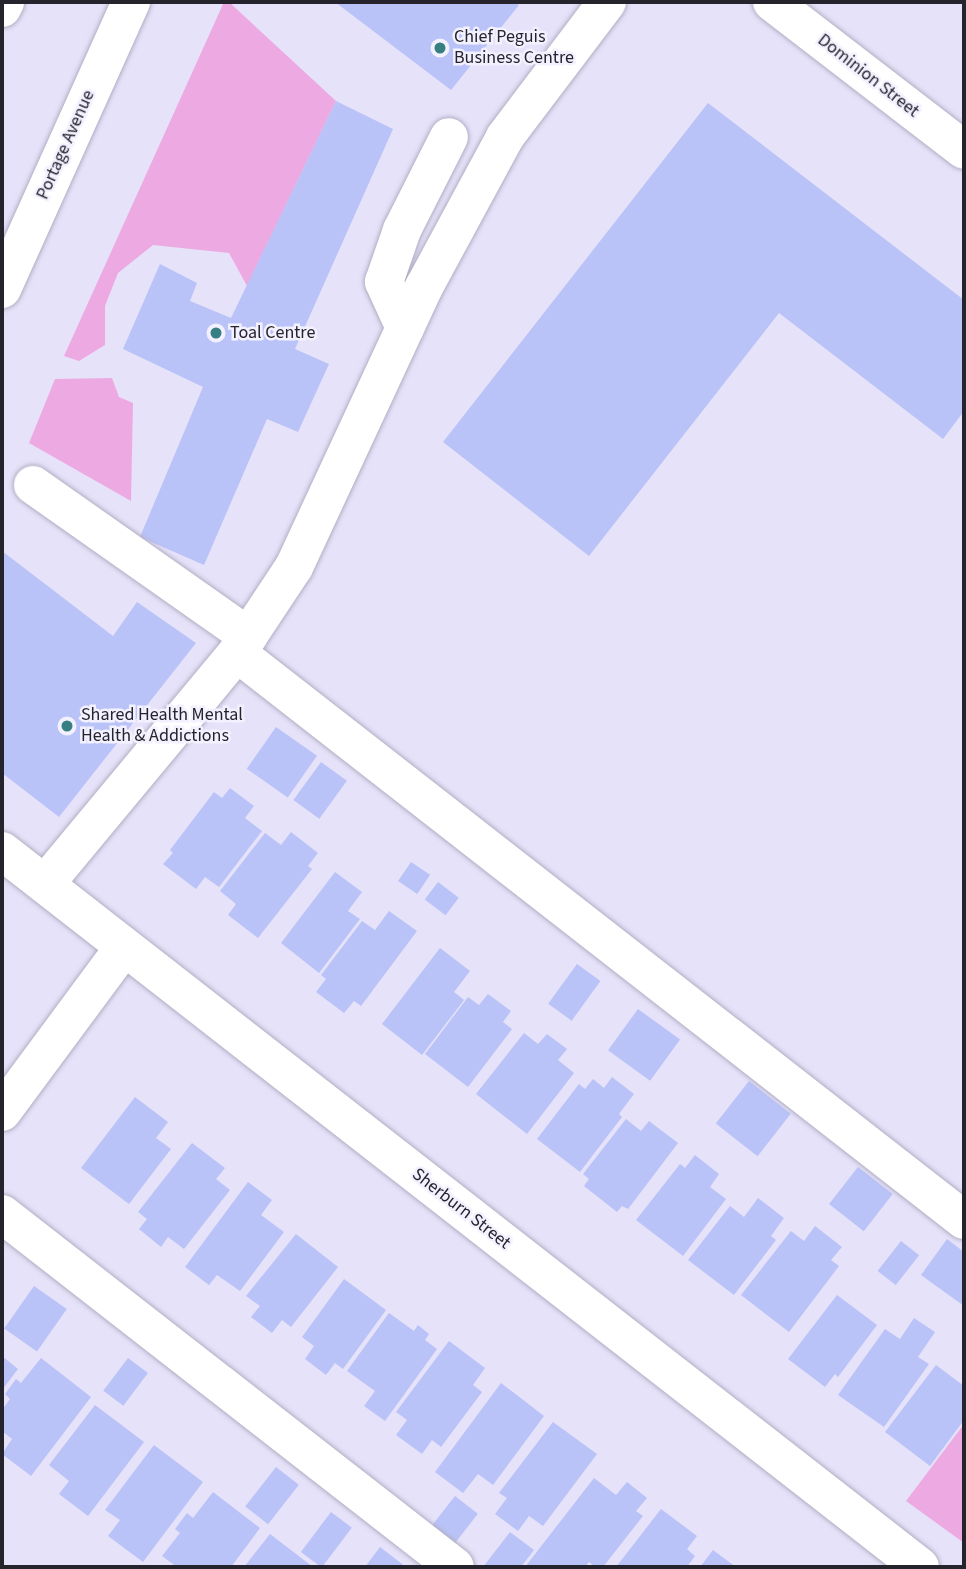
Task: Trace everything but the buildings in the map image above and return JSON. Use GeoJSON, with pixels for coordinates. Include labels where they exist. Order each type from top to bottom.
{"type":"FeatureCollection","features":[{"type":"Feature","properties":{"kind":"main road"},"geometry":{"type":"LineString","coordinates":[[2,8],[5,2]]}},
{"type":"Feature","properties":{"kind":"main road","name":"Portage Avenue"},"geometry":{"type":"LineString","coordinates":[[2,289],[131,2]]}},
{"type":"Feature","properties":{"kind":"main road"},"geometry":{"type":"LineString","coordinates":[[44,884],[243,644],[294,567],[405,328],[505,137],[607,2]]}},
{"type":"Feature","properties":{"kind":"main road","name":"Dominion Street"},"geometry":{"type":"LineString","coordinates":[[772,2],[964,150]]}},
{"type":"Feature","properties":{"kind":"main road"},"geometry":{"type":"LineString","coordinates":[[405,328],[384,282],[402,230],[449,137]]}},
{"type":"Feature","properties":{"kind":"main road"},"geometry":{"type":"LineString","coordinates":[[33,485],[243,644],[964,1220]]}},
{"type":"Feature","properties":{"kind":"main road","name":"Sherburn Street"},"geometry":{"type":"LineString","coordinates":[[2,851],[920,1567]]}},
{"type":"Feature","properties":{"kind":"main road"},"geometry":{"type":"LineString","coordinates":[[2,1112],[124,947]]}},
{"type":"Feature","properties":{"kind":"main road"},"geometry":{"type":"LineString","coordinates":[[2,1214],[455,1567]]}},
{"type":"Feature","properties":{"kind":"shaded area"},"geometry":{"type":"Polygon","coordinates":[[[224,2],[229,2],[336,101],[247,286],[229,253],[153,245],[118,273],[105,306],[105,345],[79,361],[64,356],[224,2]]]}},
{"type":"Feature","properties":{"kind":"shaded area"},"geometry":{"type":"Polygon","coordinates":[[[112,378],[119,397],[133,403],[131,501],[29,443],[55,379],[112,378]]]}},
{"type":"Feature","properties":{"kind":"shaded area"},"geometry":{"type":"Polygon","coordinates":[[[964,1424],[964,1543],[906,1501],[964,1424]]]}},
{"type":"Feature","properties":{"kind":"place","name":"Chief Peguis Business Centre"},"geometry":{"type":"Point","coordinates":[440,48]}},
{"type":"Feature","properties":{"kind":"place","name":"Toal Centre"},"geometry":{"type":"Point","coordinates":[216,333]}},
{"type":"Feature","properties":{"kind":"place","name":"Shared Health Mental Health & Addictions"},"geometry":{"type":"Point","coordinates":[67,726]}}]}
